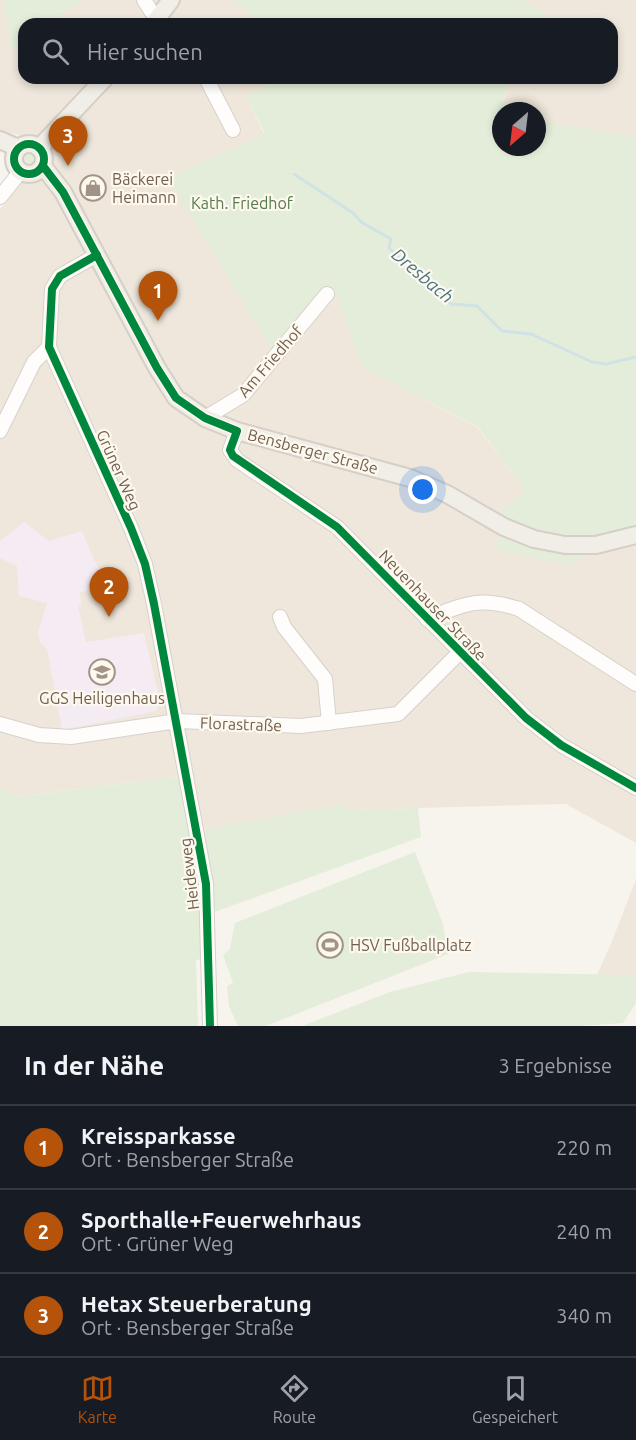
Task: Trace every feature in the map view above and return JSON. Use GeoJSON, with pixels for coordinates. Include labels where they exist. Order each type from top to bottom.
{"type":"FeatureCollection","features":[{"type":"Feature","properties":{"kind":"main road"},"geometry":{"type":"LineString","coordinates":[[160,18],[171,0]]}},
{"type":"Feature","properties":{"kind":"main road"},"geometry":{"type":"LineString","coordinates":[[39,148],[99,84]]}},
{"type":"Feature","properties":{"kind":"main road"},"geometry":{"type":"LineString","coordinates":[[0,140],[18,148]]}},
{"type":"Feature","properties":{"kind":"main road"},"geometry":{"type":"LineString","coordinates":[[27,144],[39,148],[44,157],[43,166],[34,173],[21,171],[14,160],[18,148],[27,144]]}},
{"type":"Feature","properties":{"kind":"main road","name":"Bensberger Straße"},"geometry":{"type":"LineString","coordinates":[[43,166],[63,192],[157,368],[176,398],[205,418],[237,431],[410,478],[447,494],[504,527],[534,539],[565,545],[596,545],[636,535]]}},
{"type":"Feature","properties":{"kind":"street"},"geometry":{"type":"LineString","coordinates":[[144,0],[155,18]]}},
{"type":"Feature","properties":{"kind":"street"},"geometry":{"type":"LineString","coordinates":[[209,84],[232,130]]}},
{"type":"Feature","properties":{"kind":"street"},"geometry":{"type":"LineString","coordinates":[[0,197],[21,171]]}},
{"type":"Feature","properties":{"kind":"street","name":"Grüner Weg"},"geometry":{"type":"LineString","coordinates":[[97,255],[55,281],[52,289],[49,347],[146,564],[177,721]]}},
{"type":"Feature","properties":{"kind":"street","name":"Am Friedhof"},"geometry":{"type":"LineString","coordinates":[[205,418],[243,395],[327,294]]}},
{"type":"Feature","properties":{"kind":"street"},"geometry":{"type":"LineString","coordinates":[[0,431],[34,362],[49,347]]}},
{"type":"Feature","properties":{"kind":"street","name":"Neuenhauser Straße"},"geometry":{"type":"LineString","coordinates":[[237,431],[230,450],[233,456],[337,526],[459,653],[535,725],[561,745],[636,788]]}},
{"type":"Feature","properties":{"kind":"street"},"geometry":{"type":"LineString","coordinates":[[427,619],[467,603],[497,602],[519,609],[636,684]]}},
{"type":"Feature","properties":{"kind":"street"},"geometry":{"type":"LineString","coordinates":[[280,617],[284,627],[325,679],[329,723]]}},
{"type":"Feature","properties":{"kind":"street","name":"Florastraße"},"geometry":{"type":"LineString","coordinates":[[0,724],[39,735],[71,737],[177,721],[301,726],[398,714],[459,653]]}},
{"type":"Feature","properties":{"kind":"street","name":"Heideweg"},"geometry":{"type":"LineString","coordinates":[[177,721],[206,884],[210,1026]]}},
{"type":"Feature","properties":{"kind":"shaded area"},"geometry":{"type":"Polygon","coordinates":[[[0,0],[166,0],[152,18],[18,18],[18,84],[92,84],[39,137],[27,137],[0,131],[0,0]]]}},
{"type":"Feature","properties":{"kind":"shaded area"},"geometry":{"type":"Polygon","coordinates":[[[179,0],[234,0],[256,18],[166,18],[179,0]]]}},
{"type":"Feature","properties":{"kind":"shaded area"},"geometry":{"type":"Polygon","coordinates":[[[522,0],[636,0],[636,136],[554,124],[546,121],[546,102],[502,102],[510,84],[618,84],[618,18],[552,18],[522,0]]]}},
{"type":"Feature","properties":{"kind":"shaded area"},"geometry":{"type":"Polygon","coordinates":[[[107,84],[269,84],[246,96],[328,269],[362,367],[477,427],[526,491],[596,545],[636,535],[636,843],[566,804],[347,810],[345,804],[201,830],[189,775],[16,797],[0,789],[0,209],[23,180],[35,180],[47,164],[47,149],[107,84]]]}},
{"type":"Feature","properties":{"kind":"shaded area","name":"GGS Heiligenhaus"},"geometry":{"type":"Polygon","coordinates":[[[24,522],[49,541],[82,531],[95,562],[102,572],[104,585],[100,589],[80,592],[81,605],[78,606],[86,642],[144,633],[160,701],[156,711],[62,730],[47,649],[40,642],[38,632],[47,603],[19,596],[17,566],[0,558],[0,541],[24,522]]]}},
{"type":"Feature","properties":{"kind":"shaded area"},"geometry":{"type":"Polygon","coordinates":[[[636,879],[636,975],[597,975],[613,939],[636,879]]]}},
{"type":"Feature","properties":{"kind":"green space"},"geometry":{"type":"Polygon","coordinates":[[[3,0],[83,0],[55,18],[18,18],[18,46],[12,52],[3,0]]]}},
{"type":"Feature","properties":{"kind":"green space"},"geometry":{"type":"Polygon","coordinates":[[[234,0],[522,0],[553,18],[256,18],[234,0]]]}},
{"type":"Feature","properties":{"kind":"green space","name":"Kath. Friedhof"},"geometry":{"type":"Polygon","coordinates":[[[269,84],[510,84],[502,102],[492,102],[492,156],[546,156],[546,121],[554,124],[636,136],[636,535],[596,545],[572,565],[498,551],[499,512],[526,491],[478,427],[362,367],[335,291],[323,295],[273,352],[168,178],[265,134],[246,96],[269,84]]]}},
{"type":"Feature","properties":{"kind":"green space"},"geometry":{"type":"Polygon","coordinates":[[[30,149],[37,152],[40,159],[37,166],[30,169],[23,166],[20,159],[23,152],[30,149]]]}},
{"type":"Feature","properties":{"kind":"green space"},"geometry":{"type":"Polygon","coordinates":[[[182,776],[204,910],[204,959],[196,960],[198,1026],[0,1026],[0,789],[17,797],[182,776]]]}},
{"type":"Feature","properties":{"kind":"green space"},"geometry":{"type":"Polygon","coordinates":[[[345,804],[347,810],[418,808],[421,837],[212,913],[201,830],[345,804]]]}},
{"type":"Feature","properties":{"kind":"green space","name":"HSV Fußballplatz"},"geometry":{"type":"Polygon","coordinates":[[[415,852],[443,924],[448,954],[266,1026],[238,1026],[229,1006],[227,986],[233,983],[223,955],[230,949],[235,923],[415,852]]]}},
{"type":"Feature","properties":{"kind":"green space"},"geometry":{"type":"Polygon","coordinates":[[[469,972],[636,975],[636,1003],[623,1023],[581,1026],[302,1026],[390,992],[469,972]]]}},
{"type":"Feature","properties":{"kind":"waterway","name":"Dresbach"},"geometry":{"type":"LineString","coordinates":[[294,174],[353,213],[361,222],[391,239],[389,248],[451,304],[477,306],[502,331],[531,334],[592,362],[606,364],[636,357]]}},
{"type":"Feature","properties":{"kind":"cycle path"},"geometry":{"type":"LineString","coordinates":[[29,144],[40,148],[44,159],[40,170],[29,174],[18,170],[14,159],[18,148],[29,144]]}},
{"type":"Feature","properties":{"kind":"cycle path"},"geometry":{"type":"LineString","coordinates":[[43,166],[63,192],[157,368],[176,398],[205,418],[237,431],[230,450],[233,456],[337,527],[526,718],[561,745],[636,788]]}},
{"type":"Feature","properties":{"kind":"cycle path"},"geometry":{"type":"LineString","coordinates":[[97,255],[60,276],[52,289],[49,347],[145,564],[206,884],[210,1026]]}},
{"type":"Feature","properties":{"kind":"place","name":"Hetax Steuerberatung"},"geometry":{"type":"Point","coordinates":[68,166]}},
{"type":"Feature","properties":{"kind":"place","name":"Bäckerei Heimann"},"geometry":{"type":"Point","coordinates":[93,188]}},
{"type":"Feature","properties":{"kind":"place","name":"Kreissparkasse"},"geometry":{"type":"Point","coordinates":[158,321]}},
{"type":"Feature","properties":{"kind":"place","name":"Sporthalle+Feuerwehrhaus"},"geometry":{"type":"Point","coordinates":[109,617]}},
{"type":"Feature","properties":{"kind":"place","name":"GGS Heiligenhaus"},"geometry":{"type":"Point","coordinates":[102,672]}},
{"type":"Feature","properties":{"kind":"place","name":"HSV Fußballplatz"},"geometry":{"type":"Point","coordinates":[330,945]}}]}
